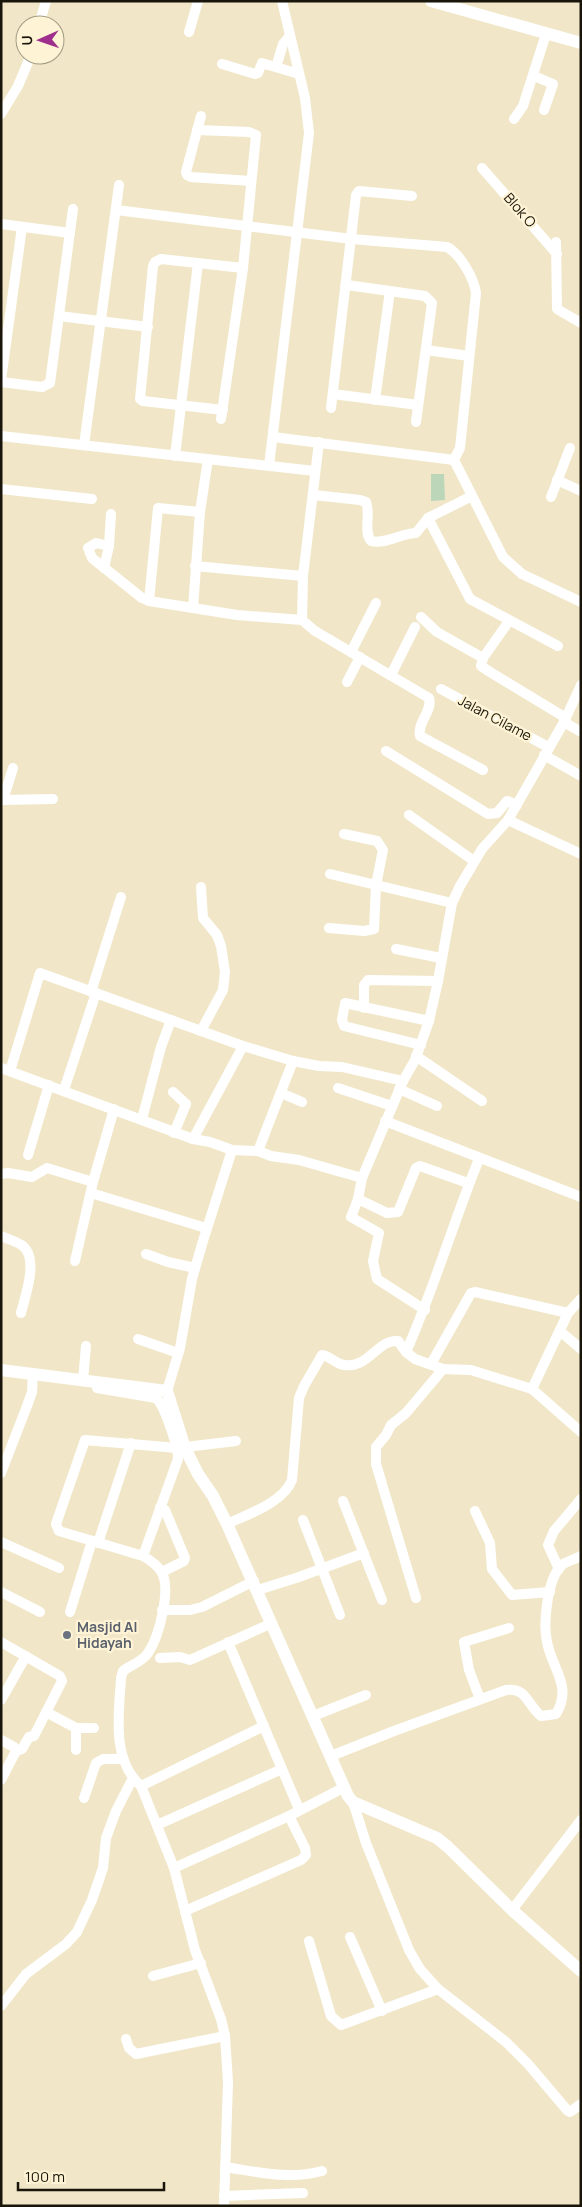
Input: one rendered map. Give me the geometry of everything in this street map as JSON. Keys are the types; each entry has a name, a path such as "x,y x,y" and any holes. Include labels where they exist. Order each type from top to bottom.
{"street":[{"path":"42,15 46,1"},
{"path":"189,32 198,1"},
{"path":"270,466 309,133 309,120 282,1"},
{"path":"437,3 581,44"},
{"path":"514,119 524,106 546,34"},
{"path":"276,67 283,44 289,37"},
{"path":"222,64 258,74 262,63 298,74"},
{"path":"1,114 18,86 27,65"},
{"path":"534,76 552,84 544,110"},
{"path":"201,116 186,172 187,175 251,181"},
{"path":"197,130 253,133 256,135 242,268 222,415 181,405 143,401 140,398 155,262 161,259 242,268"},
{"name":"Blok O","path":"482,168 557,254"},
{"path":"84,445 119,186"},
{"path":"331,408 357,193 412,196"},
{"path":"22,227 1,381 42,387 48,385 59,316 72,208"},
{"path":"116,210 298,233 446,248 453,251 475,287 460,448 454,460"},
{"path":"1,224 70,233"},
{"path":"556,242 557,309 581,323"},
{"path":"176,456 198,263"},
{"path":"347,286 425,296 432,303 416,422"},
{"path":"375,400 390,291"},
{"path":"59,316 148,328"},
{"path":"426,350 469,356"},
{"path":"333,394 418,406"},
{"path":"1,436 315,471"},
{"path":"274,437 454,460"},
{"path":"302,620 303,576 319,442"},
{"path":"551,498 570,448"},
{"path":"193,608 200,512 208,459"},
{"path":"454,460 502,557 522,574 581,602"},
{"path":"557,480 581,491"},
{"path":"1,489 92,500"},
{"path":"314,496 366,502 368,507 368,535 371,541 374,542 416,533 428,518 472,496"},
{"path":"149,601 158,508 200,512"},
{"path":"104,568 109,546 111,514"},
{"path":"428,518 470,599 558,646"},
{"path":"109,546 96,543 88,548 92,558 149,601 282,620 302,620 315,631 430,700 430,706 420,727 420,736 483,770"},
{"path":"196,566 303,576"},
{"path":"347,682 355,655 376,602"},
{"path":"421,617 437,632 483,658"},
{"path":"509,621 483,658 481,666 581,732"},
{"path":"391,675 415,627"},
{"path":"425,1310 377,1279 373,1261 379,1233 351,1218 358,1199 362,1178 385,1121 421,1045 438,982 452,903 474,861 493,835 508,820 565,720 581,685"},
{"name":"Jalan Cilame","path":"441,689 546,751 581,776"},
{"path":"386,751 488,814 497,813 507,801 516,805"},
{"path":"13,768 2,800 53,799"},
{"path":"409,815 474,861"},
{"path":"508,820 581,854"},
{"path":"328,928 364,931 374,929 376,885 383,850 377,840 344,834"},
{"path":"330,874 452,903"},
{"path":"201,887 203,918 217,935 221,946 225,972 224,990 201,1031"},
{"path":"64,1090 121,897"},
{"path":"396,949 441,958"},
{"path":"362,1178 299,1160 271,1156 258,1151 232,1150 210,1142 193,1139 6,1069 40,973 243,1046 293,1061 319,1066 342,1067 401,1085 437,1106"},
{"path":"364,1008 364,985 368,980 438,982"},
{"path":"421,1045 344,1026 342,1024 345,1002 364,1008 428,1021"},
{"path":"142,1119 161,1047 171,1020"},
{"path":"193,1139 243,1046"},
{"path":"416,1056 482,1101"},
{"path":"258,1151 293,1061"},
{"path":"28,1155 49,1085"},
{"path":"338,1088 392,1106"},
{"path":"173,1092 186,1104 174,1133"},
{"path":"280,1092 302,1102"},
{"path":"75,1261 93,1182 114,1109"},
{"path":"385,1121 581,1197"},
{"path":"143,1556 181,1448 167,1391 178,1353 195,1268 232,1150"},
{"path":"406,1352 425,1310 440,1263 479,1159"},
{"path":"358,1199 387,1213 398,1212 412,1176 416,1168 420,1166 465,1182"},
{"path":"1,1174 8,1173 32,1177 47,1168 93,1182"},
{"path":"91,1193 206,1228"},
{"path":"1,1236 23,1246 30,1260 31,1271 22,1313"},
{"path":"146,1254 168,1262 195,1268"},
{"path":"431,1364 471,1293 475,1292 568,1313"},
{"path":"532,1389 561,1332 568,1313 581,1299"},
{"path":"561,1332 581,1349"},
{"path":"138,1339 178,1353"},
{"path":"227,1524 267,1504 289,1487 292,1480 299,1398 322,1355 345,1365 354,1365 362,1363 392,1340 400,1343 406,1352 415,1359 443,1369 471,1370 532,1389 581,1432"},
{"path":"83,1380 86,1346"},
{"path":"416,1598 376,1464 376,1447 391,1425 406,1413 443,1369"},
{"path":"1,1370 32,1379 83,1380 167,1391"},
{"path":"1,1473 22,1416 22,1404 32,1379"},
{"path":"63,1383 156,1398 163,1408 181,1448 213,1496 256,1586 331,1756 343,1788 353,1802 364,1836 409,1950 420,1969 438,1989 506,2042 528,2064 567,2110 570,2112 581,2104"},
{"path":"236,1440 181,1448 87,1439 84,1442 56,1527 59,1531 143,1556 154,1562 162,1572 166,1583 158,1635 144,1659 123,1671 121,1678 120,1742 123,1758 132,1778 141,1786 174,1868 195,1950 225,2036 228,2082 224,2201 303,2193"},
{"path":"70,1612 132,1443"},
{"path":"558,1569 548,1545 554,1531 580,1500"},
{"path":"342,1501 382,1600"},
{"path":"160,1507 165,1510 185,1558 184,1561 162,1572"},
{"path":"475,1511 490,1543 492,1569 512,1595 550,1592"},
{"path":"302,1520 340,1615"},
{"path":"1,1542 59,1568"},
{"path":"162,1610 190,1610 202,1607 256,1586 322,1569 364,1553"},
{"path":"331,1756 506,1690 517,1690 523,1693 535,1711 541,1716 556,1714 564,1698 562,1682 551,1660 546,1641 545,1627 550,1592 558,1569 581,1556"},
{"path":"1,1592 40,1612"},
{"path":"160,1658 190,1660 272,1623"},
{"path":"480,1699 469,1670 464,1642 509,1628"},
{"path":"1,1642 61,1678 34,1736 29,1737 22,1748 16,1751 1,1780"},
{"path":"228,1642 299,1809"},
{"path":"1,1700 26,1656"},
{"path":"313,1716 366,1695"},
{"path":"46,1712 76,1728 94,1728"},
{"path":"141,1786 264,1726"},
{"path":"76,1728 76,1750"},
{"path":"1,1740 14,1747 16,1751"},
{"path":"84,1798 96,1763 103,1759 123,1758"},
{"path":"157,1825 282,1769"},
{"path":"1,2006 26,1974 66,1944 77,1932 92,1900 103,1868 106,1838 116,1811 132,1778"},
{"path":"174,1868 288,1816 343,1788"},
{"path":"353,1802 437,1838 512,1910 581,1971"},
{"path":"185,1911 300,1860 306,1855 306,1848 288,1816"},
{"path":"512,1910 581,1820"},
{"path":"350,1936 382,2011"},
{"path":"309,1941 331,2016 341,2025 438,1989"},
{"path":"153,1976 201,1963"},
{"path":"126,2039 129,2048 136,2054 225,2036"},
{"path":"225,2167 279,2176 307,2175 322,2172"}],"green space":[{"path":"431,474 444,474 445,500 431,501"}],"place":[{"name":"Masjid Al Hidayah","path":"67,1635"}]}
